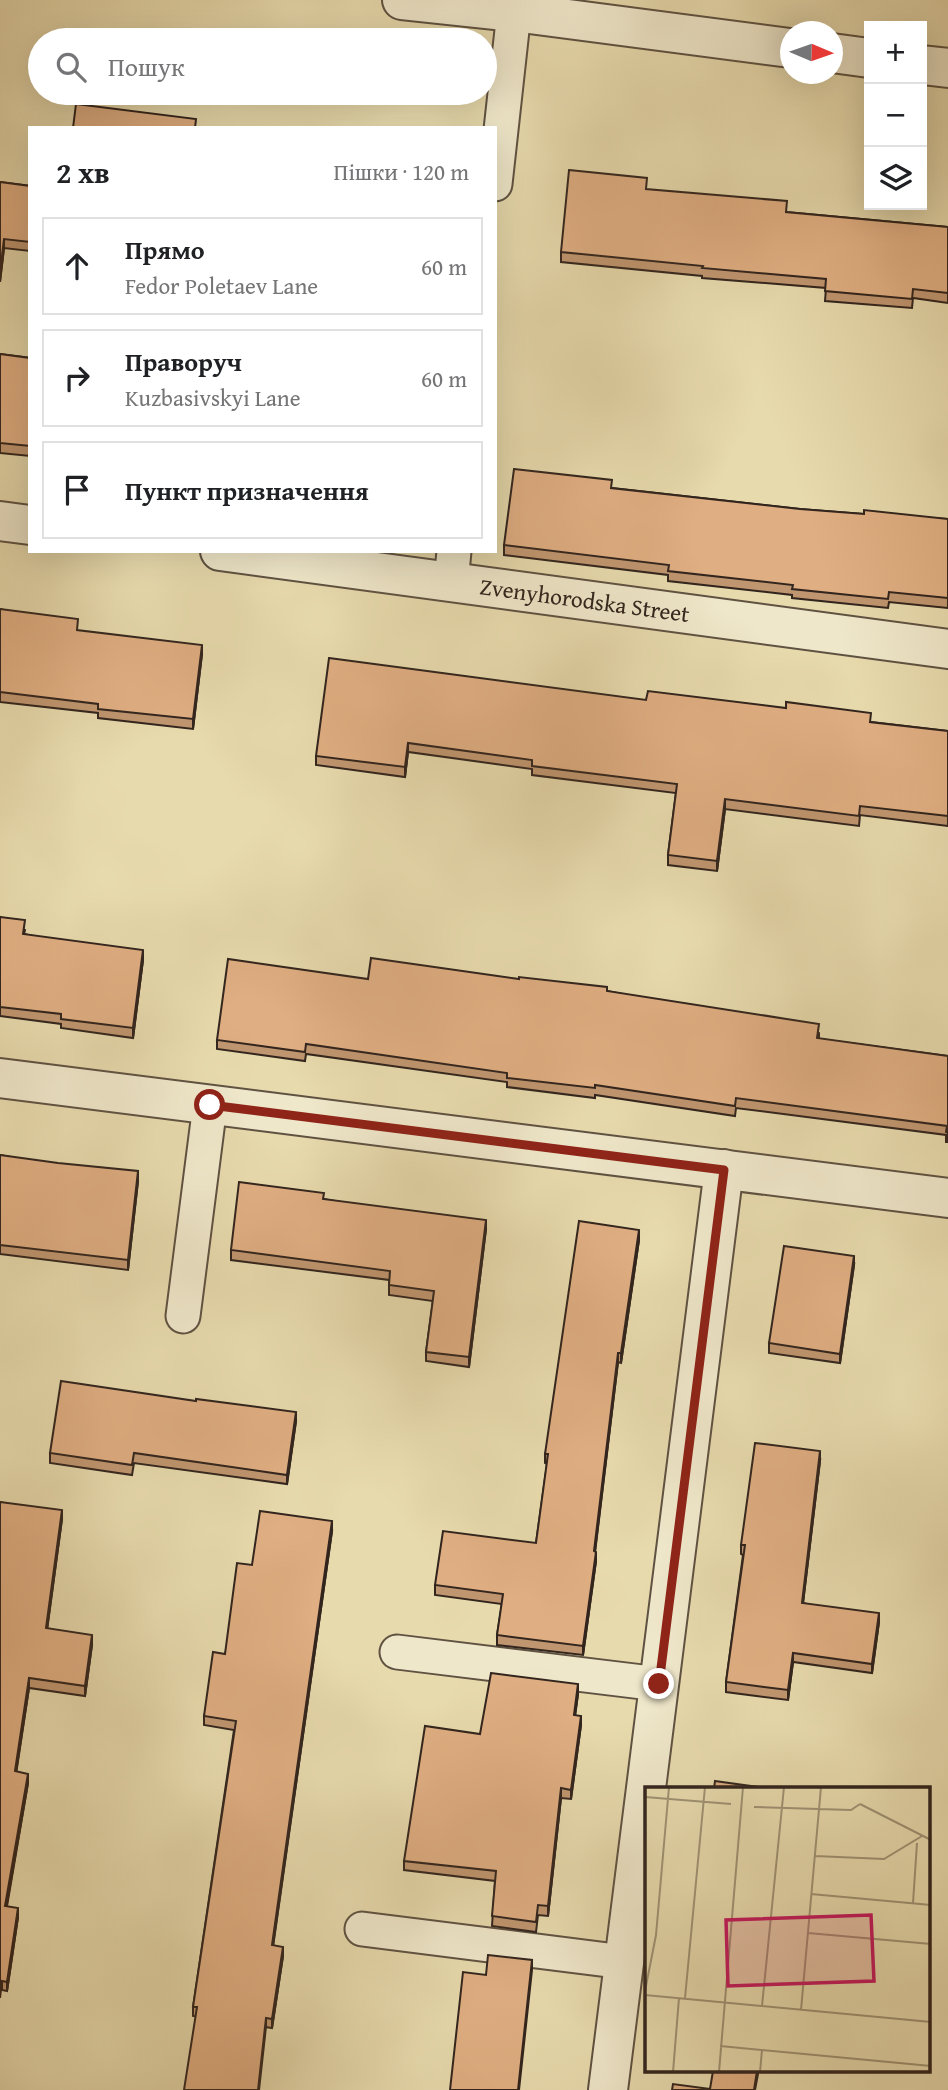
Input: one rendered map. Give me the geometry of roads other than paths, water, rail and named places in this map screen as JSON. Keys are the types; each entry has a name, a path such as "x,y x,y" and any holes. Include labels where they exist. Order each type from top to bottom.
{"street":[{"path":"402,0 780,47"},
{"path":"843,54 864,57"},
{"path":"927,66 948,68"},
{"path":"0,521 28,525"},
{"name":"Zvenyhorodska Street","path":"249,553 453,567 948,649"},
{"path":"0,1078 948,1198"},
{"path":"646,1787 724,1170"},
{"path":"608,2090 645,1795"}],"lane":[{"path":"497,166 514,12"},
{"path":"183,1316 210,1105"},
{"path":"397,1651 659,1684"},
{"path":"362,1929 624,1962"}]}
